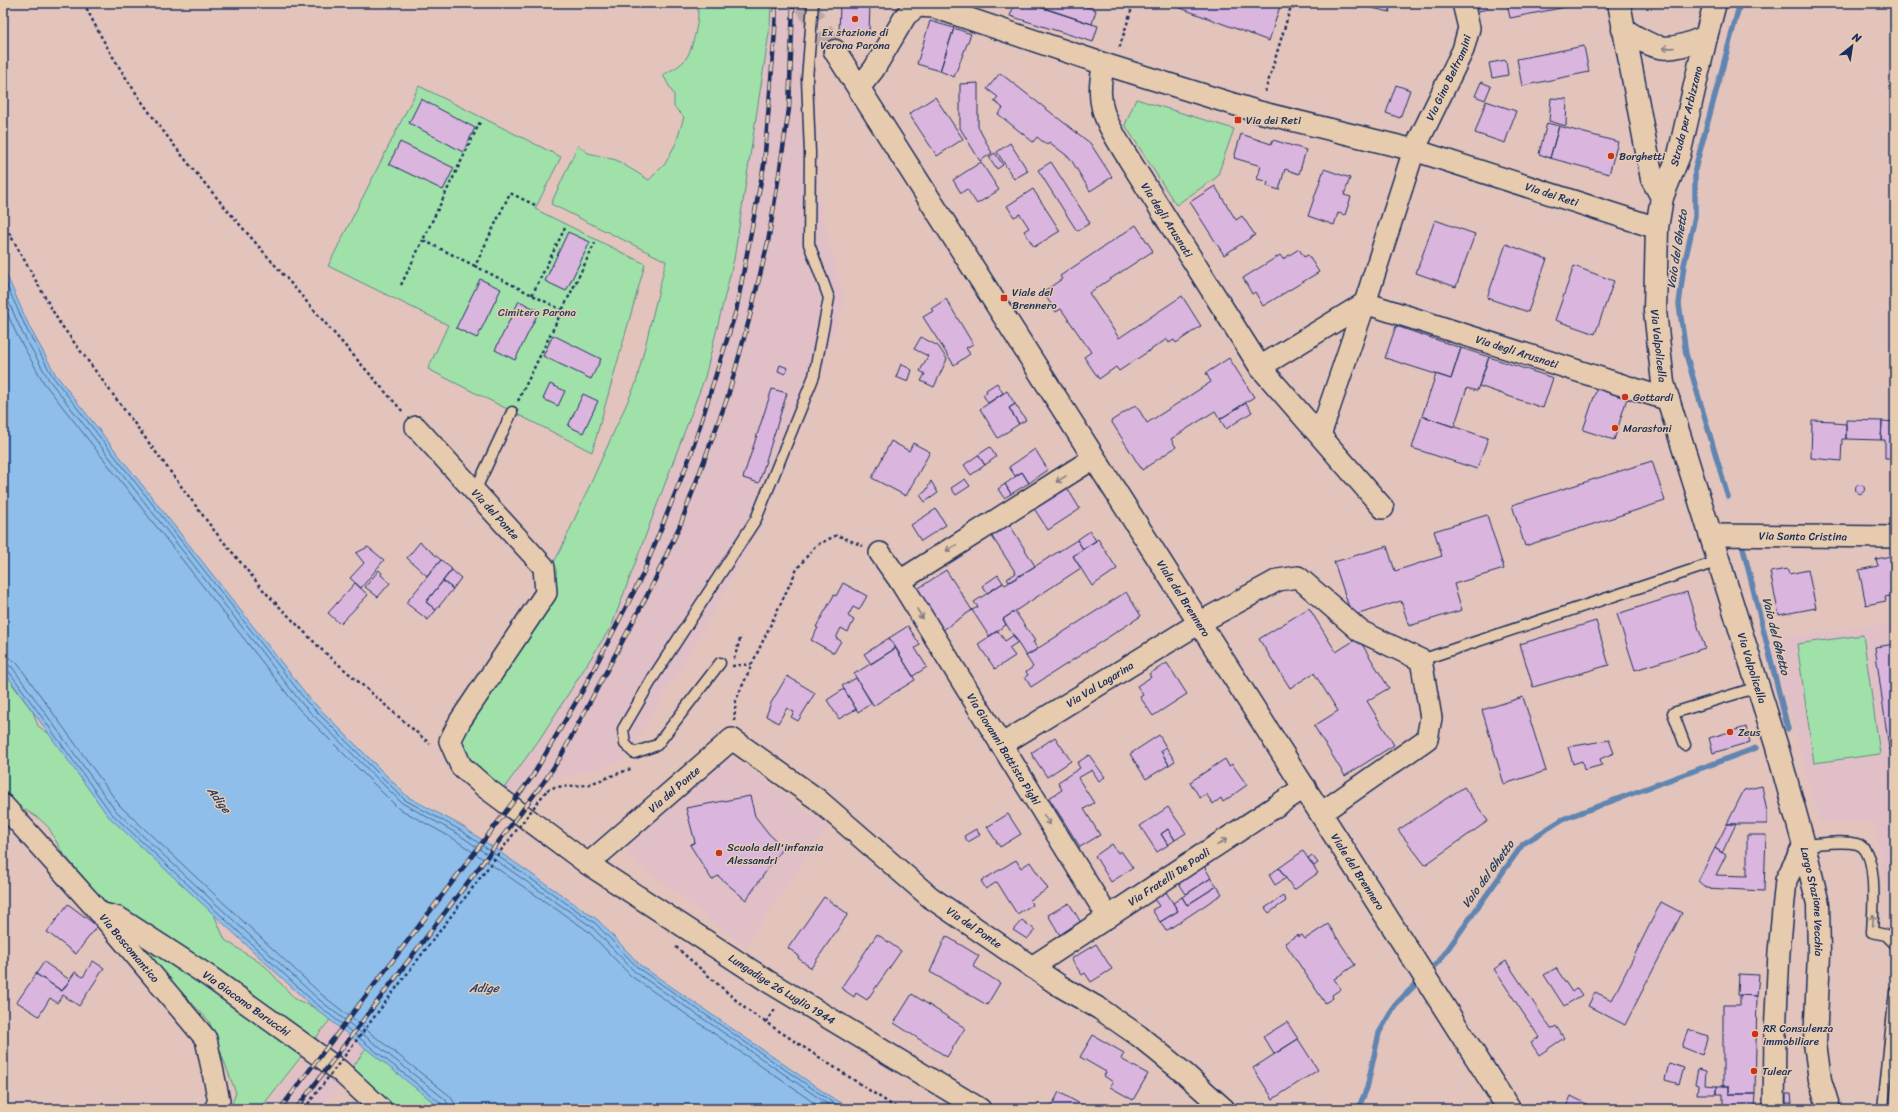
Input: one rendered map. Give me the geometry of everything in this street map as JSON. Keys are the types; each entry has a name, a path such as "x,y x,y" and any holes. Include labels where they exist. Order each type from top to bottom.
{"main road":[{"path":"1619,3 1652,179 1662,197"},
{"name":"Strada per Arbizzano","path":"1657,228 1662,197 1679,155 1715,3"},
{"path":"1624,29 1645,44 1666,49 1687,45 1706,37"},
{"name":"Viale del Brennero","path":"835,51 1509,1109"},
{"name":"Via Valpolicella","path":"1657,228 1655,310 1663,383 1712,535 1804,845"},
{"name":"Largo Stazione Vecchia","path":"1804,845 1818,904 1819,954 1815,1043 1820,1080 1830,1108"}],"street":[{"name":"Via Gino Beltramini","path":"1414,150 1463,50 1469,28 1463,3"},
{"name":"Via dei Reti","path":"859,88 874,68 906,15 918,4 934,7 1111,59 1259,112 1414,150 1657,228"},
{"name":"Via degli Arusnati","path":"1111,59 1100,81 1100,104 1108,125 1260,367 1383,508"},
{"path":"1320,435 1365,303 1414,150"},
{"name":"Via degli Arusnati","path":"1365,303 1669,400"},
{"path":"1260,367 1365,303"},
{"name":"Via del Ponte","path":"416,427 544,567 546,593 460,721 450,742 461,766 486,788 588,864 732,739 817,799 930,897 1060,986 1100,1009 1139,1036 1184,1073 1224,1109"},
{"path":"900,581 1094,458"},
{"name":"Via Santa Cristina","path":"1712,535 1895,537"},
{"name":"Via Giovanni Battista Pighi","path":"880,553 900,581 1108,917"},
{"name":"Via Val Lagarina","path":"1001,745 1199,623 1278,580 1298,577 1360,631 1421,660"},
{"path":"1321,813 1427,739 1431,718 1421,660"},
{"name":"Via Fratelli De Paoli","path":"1032,967 1305,787"},
{"name":"Via Boscomantico","path":"3,805 101,914 206,1039 219,1101 215,1109"},
{"path":"1774,1109 1775,1035 1779,952 1786,880 1804,845"},
{"name":"Lungadige 26 Luglio 1944","path":"588,864 769,982 980,1109"},
{"name":"Via Giacomo Barucchi","path":"101,914 119,918 210,977 340,1071 381,1109"}],"lane":[{"path":"720,663 657,745 634,754 624,744 623,729 654,676 756,519 814,376 829,298 809,244 810,153 807,79 813,3"},
{"path":"475,491 512,412"},
{"path":"1421,660 1719,562"},
{"path":"1685,746 1673,713 1758,687"},
{"name":"Largo Stazione Vecchia","path":"1804,845 1845,843 1858,844 1867,851 1872,868 1874,896 1872,932 1886,935 1895,944"},
{"path":"1882,1109 1895,991"}],"path":[{"path":"84,3 99,35 142,104 209,190 416,427"},
{"path":"1111,59 1132,8 1117,3"},
{"path":"1259,112 1292,3"},
{"path":"401,285 481,120"},
{"path":"475,266 510,193 535,205"},
{"path":"3,222 59,322 213,529 265,592 322,650 421,738 433,746"},
{"path":"532,295 565,228"},
{"path":"423,240 562,310"},
{"path":"512,412 594,243"},
{"path":"732,739 736,700 797,569 815,546 837,535 880,553"},
{"path":"741,636 732,666 752,664"},
{"path":"306,1109 308,1104 547,790"},
{"path":"672,944 748,1010 898,1109"}],"shaded area":[{"path":"771,3 816,3 806,99 823,214 845,301 797,439 761,526 702,633 624,761 500,795 539,740 663,492 705,377 734,259 770,27"},
{"path":"1895,622 1895,905 1890,905 1874,823 1819,822 1792,720 1766,640"},
{"name":"Scuola dell'infanzia Alessandri","path":"733,757 829,827 745,947 628,857 627,848 632,839 724,759"},
{"path":"333,1016 370,1042 342,1084 322,1109 264,1109 305,1058"}],"green space":[{"path":"697,3 771,3 770,27 734,259 705,377 612,625 539,740 499,795 454,758 463,732 561,549 636,383 666,261 551,204 578,145 588,153 616,160 649,180 665,164 676,143 684,117 674,107 674,95 663,75 684,61 690,50 697,24"},
{"name":"Cimitero Parona","path":"419,86 561,157 535,209 645,264 592,452 428,369 448,325 328,266"},
{"path":"1136,99 1234,129 1217,177 1176,205 1125,125"},
{"path":"1863,635 1880,754 1814,763 1797,644"},
{"path":"3,644 21,667 12,684 33,712 38,726 90,762 191,877 215,917 225,940 265,966 295,999 333,1016 260,1109 230,1109 236,1093 209,1021 132,940 108,906 62,852 49,828 41,820 10,800 3,792"},
{"path":"370,1042 445,1109 396,1109 349,1073"}],"water":[{"name":"Adige","path":"3,267 30,328 56,375 310,699 408,797 462,826 598,920 640,965 831,1097 853,1109 442,1109 311,1005 108,816 3,670"}],"building":[{"name":"Ex stazione di Verona Parona","path":"840,3 870,3 869,35 839,34"},
{"path":"1004,3 1015,3 1014,6"},
{"path":"1015,3 1027,3 1098,26 1093,42 1010,16"},
{"path":"1030,3 1074,3 1096,10 1092,24"},
{"path":"1167,3 1281,3 1269,41"},
{"path":"1349,3 1388,3 1390,12"},
{"path":"1477,3 1486,3 1488,9 1479,11"},
{"path":"1507,3 1575,3 1576,5 1510,18"},
{"path":"1655,3 1668,3 1654,6"},
{"path":"930,21 954,28 940,71 917,64"},
{"path":"954,28 971,34 954,77 940,71"},
{"path":"1584,46 1589,72 1522,86 1517,59"},
{"path":"1506,60 1508,75 1492,78 1489,63"},
{"path":"1000,73 1090,143 1112,177 1090,191 1070,158 1049,142 1047,145 1037,137 1033,142 998,114 1003,108 994,101 998,97 987,89"},
{"path":"1481,82 1491,86 1485,100 1475,96"},
{"path":"978,83 978,127 992,153 980,161 960,128 960,84"},
{"path":"1396,85 1410,90 1400,118 1386,113"},
{"path":"935,97 963,139 937,156 909,114"},
{"path":"1551,98 1567,99 1566,126 1549,121"},
{"path":"421,99 475,128 463,152 409,123"},
{"path":"1486,101 1516,111 1505,143 1475,133"},
{"path":"1547,123 1559,126 1550,158 1539,154"},
{"path":"1559,126 1618,142 1609,174 1550,158"},
{"path":"1241,134 1271,144 1273,140 1306,150 1299,174 1285,169 1279,190 1267,186 1268,182 1257,179 1261,166 1234,158"},
{"path":"400,142 454,168 443,190 389,164"},
{"path":"1010,143 1028,171 1014,179 997,152"},
{"path":"995,153 1003,165 997,169 989,157"},
{"path":"981,162 999,190 977,204 967,189 961,193 953,180"},
{"path":"1051,162 1090,223 1077,231 1038,170"},
{"path":"1324,169 1350,178 1344,195 1351,197 1345,215 1338,213 1334,225 1308,216"},
{"path":"1215,186 1236,220 1242,216 1255,235 1224,255 1190,202"},
{"path":"1033,189 1060,231 1034,247 1024,231 1029,228 1020,214 1014,217 1007,206"},
{"path":"1435,220 1475,234 1456,287 1416,273"},
{"path":"1136,225 1153,251 1089,293 1119,338 1182,296 1201,326 1176,343 1174,340 1169,343 1167,339 1119,371 1116,367 1099,379 1084,357 1091,352 1061,309 1056,312 1043,292 1062,279 1060,276"},
{"path":"568,232 590,242 566,291 545,281"},
{"path":"1506,244 1547,259 1528,312 1487,298"},
{"path":"1299,249 1304,257 1308,255 1319,272 1263,306 1255,292 1252,294 1243,278 1280,255 1283,259"},
{"path":"1574,266 1614,281 1595,334 1555,320"},
{"path":"480,279 501,289 477,338 456,328"},
{"path":"946,299 973,344 966,348 970,354 954,365 923,317 933,311 931,309"},
{"path":"519,301 539,311 515,360 495,350"},
{"path":"1396,326 1461,348 1451,379 1385,358"},
{"path":"553,335 601,359 591,379 543,356"},
{"path":"921,337 938,346 947,359 934,387 921,381 925,374 920,371 928,356 914,349"},
{"path":"1461,348 1489,357 1477,391 1467,388 1454,427 1422,416 1436,374 1451,379"},
{"path":"1489,357 1553,378 1543,408 1479,386"},
{"path":"1229,358 1254,397 1220,419 1215,411 1171,439 1176,447 1142,470 1111,421 1136,405 1147,423 1211,382 1206,373"},
{"path":"901,364 912,370 908,382 896,377"},
{"path":"780,365 788,368 785,374 778,371"},
{"path":"997,383 1003,393 988,403 983,395 987,392 986,390"},
{"path":"550,384 565,391 558,406 543,399"},
{"path":"1598,385 1628,395 1614,440 1583,430"},
{"path":"772,389 787,393 759,483 743,478"},
{"path":"1007,391 1015,404 1009,408 1019,424 998,438 980,409"},
{"path":"583,394 598,401 583,433 568,426"},
{"path":"1246,403 1252,412 1226,429 1220,419"},
{"path":"1015,404 1026,420 1019,424 1009,408"},
{"path":"1422,416 1488,438 1477,469 1412,448"},
{"path":"1812,420 1835,421 1834,423 1846,424 1846,439 1842,439 1841,461 1811,458"},
{"path":"1846,420 1882,421 1881,440 1846,439"},
{"path":"1882,421 1895,422 1895,458 1885,458 1885,440 1881,440"},
{"path":"891,441 909,451 913,443 930,452 906,496 872,478"},
{"path":"990,447 996,457 985,465 978,455"},
{"path":"1035,449 1048,470 1029,483 1022,472 1015,476 1009,467"},
{"path":"978,455 985,465 971,475 964,465"},
{"path":"1652,461 1665,501 1525,546 1512,505"},
{"path":"1022,472 1029,483 1011,494 1005,484"},
{"path":"965,479 970,486 956,495 951,488"},
{"path":"931,481 938,493 925,502 920,495 926,491"},
{"path":"1005,484 1011,494 1004,498 998,489"},
{"path":"1860,484 1865,489 1860,494 1855,489"},
{"path":"1066,486 1080,509 1048,530 1033,507"},
{"path":"936,509 946,525 921,541 911,525"},
{"path":"1487,515 1504,569 1454,584 1462,610 1409,626 1401,601 1352,616 1334,562 1387,546 1395,571 1442,556 1434,531"},
{"path":"1005,517 1035,566 1009,582 1007,579 1016,573 987,529"},
{"path":"1090,531 1096,541 1083,549 1077,540"},
{"path":"1098,539 1117,569 1092,586 1073,556"},
{"path":"1077,540 1083,549 1073,556 1081,568 1003,619 1006,625 989,636 972,610 978,607 974,602 1003,583 1005,585"},
{"path":"420,542 441,560 427,576 407,558"},
{"path":"368,547 384,560 361,588 350,578 364,563 356,553"},
{"path":"1891,556 1895,573 1895,595 1885,597 1886,601 1866,605 1859,570 1878,566 1876,559"},
{"path":"441,560 452,569 426,602 436,610 428,620 406,603"},
{"path":"1787,569 1789,574 1808,570 1816,608 1779,615 1770,572"},
{"path":"379,570 382,573 381,575 390,583 378,597 365,587"},
{"path":"452,570 461,578 453,589 443,581"},
{"path":"946,570 972,610 943,630 916,590"},
{"path":"998,575 1003,583 987,593 982,586"},
{"path":"443,581 453,589 436,610 426,602"},
{"path":"355,583 368,595 340,624 328,613"},
{"path":"843,583 867,596 859,610 853,607 848,616 854,620 848,632 841,628 836,638 841,641 834,653 811,640 818,628 816,627 834,595 836,596"},
{"path":"1126,592 1141,616 1031,687 1025,677 1028,675 1026,672 1033,667 1026,656"},
{"path":"1687,592 1705,648 1635,670 1617,614"},
{"path":"1309,608 1336,652 1358,638 1389,688 1367,701 1394,745 1345,776 1314,726 1338,711 1314,673 1290,688 1259,639"},
{"path":"1015,611 1035,641 1033,642 1038,649 1026,656 1003,619"},
{"path":"1596,621 1609,665 1533,687 1520,644"},
{"path":"908,626 920,645 915,648 927,667 913,676 889,638"},
{"path":"998,631 1005,641 1014,635 1018,642 1009,648 1015,656 995,669 978,644"},
{"path":"889,638 896,648 871,664 864,654"},
{"path":"1895,644 1895,749 1889,749 1875,647"},
{"path":"896,648 915,680 873,706 854,674"},
{"path":"1167,663 1187,694 1153,716 1140,697 1143,695 1137,686 1151,677 1149,674"},
{"path":"787,676 815,693 798,721 791,717 794,712 787,708 778,723 766,716 771,703"},
{"path":"856,678 872,703 858,712 842,686"},
{"path":"844,689 856,709 839,719 827,700"},
{"path":"1523,697 1546,771 1504,784 1482,710"},
{"path":"1746,727 1750,742 1713,753 1709,738"},
{"path":"1159,735 1166,747 1161,751 1169,765 1146,779 1130,754"},
{"path":"1055,737 1071,761 1047,777 1031,753"},
{"path":"1609,740 1614,753 1600,759 1602,765 1584,770 1582,761 1573,764 1568,747"},
{"path":"1166,747 1175,761 1169,765 1161,751"},
{"path":"1089,755 1105,777 1099,781 1092,770 1078,778 1094,803 1084,809 1100,835 1080,847 1049,798 1062,790 1058,782 1080,768 1077,763"},
{"path":"1225,759 1229,766 1232,764 1247,785 1223,802 1221,798 1213,804 1206,794 1200,798 1190,782"},
{"path":"1762,786 1767,812 1767,824 1727,824 1744,790"},
{"path":"1464,787 1488,821 1425,865 1398,830"},
{"path":"750,796 755,816 769,834 783,847 746,900 718,876 712,880 690,845 695,842 686,808"},
{"path":"1168,807 1186,833 1175,840 1168,829 1161,834 1168,845 1157,852 1140,826"},
{"path":"1008,814 1021,834 1000,847 987,827"},
{"path":"1727,824 1736,824 1722,853 1715,848"},
{"path":"976,829 980,835 968,842 964,836"},
{"path":"1168,829 1175,840 1168,845 1161,834"},
{"path":"1747,835 1766,835 1764,891 1706,888 1698,881 1715,848 1726,855 1716,875 1747,876"},
{"path":"1112,844 1118,853 1121,851 1133,868 1111,882 1095,856"},
{"path":"1303,851 1318,873 1294,890 1279,868"},
{"path":"1312,855 1318,863 1314,866 1308,858"},
{"path":"1200,859 1211,878 1186,894 1174,876"},
{"path":"1016,860 1021,868 1030,862 1048,889 1030,900 1032,905 1017,914 997,882 986,889 981,881"},
{"path":"1279,868 1286,878 1275,885 1269,875"},
{"path":"1211,878 1217,886 1187,905 1182,897"},
{"path":"1161,884 1178,911 1160,922 1152,910 1159,906 1149,892"},
{"path":"1217,886 1222,894 1166,931 1160,922 1178,911 1173,903 1182,897 1187,905"},
{"path":"1283,896 1286,901 1269,913 1265,908"},
{"path":"824,897 848,914 811,968 788,948"},
{"path":"1661,902 1682,913 1625,1025 1588,1006 1595,992 1612,1000"},
{"path":"1069,903 1082,924 1061,937 1048,915"},
{"path":"68,904 97,926 76,954 47,932"},
{"path":"1022,920 1035,930 1027,939 1013,930"},
{"path":"1328,924 1355,965 1334,979 1341,989 1332,995 1333,998 1325,1003 1285,943 1297,935 1298,937 1302,935 1305,939"},
{"path":"877,934 901,951 867,1000 856,993 854,997 841,988"},
{"path":"946,936 979,956 973,966 1000,983 987,1005 930,972"},
{"path":"1096,944 1112,969 1091,982 1085,973 1082,975 1071,959"},
{"path":"93,961 104,968 79,1006 63,995 57,1003 50,998 39,1016 17,1002 36,974 62,991 75,972 83,977"},
{"path":"1506,961 1551,1029 1556,1026 1564,1038 1539,1055 1531,1043 1539,1037 1494,969"},
{"path":"44,962 70,980 62,991 36,974"},
{"path":"1556,968 1572,992 1577,988 1582,995 1564,1006 1544,975"},
{"path":"1739,974 1759,975 1757,996 1738,995"},
{"path":"912,994 965,1028 947,1057 894,1023"},
{"path":"1740,995 1757,996 1755,1094 1729,1094 1729,1086 1723,1086 1723,1005 1740,1005"},
{"path":"1287,1022 1298,1039 1274,1054 1263,1037"},
{"path":"1688,1029 1708,1036 1702,1055 1682,1047"},
{"path":"1093,1035 1124,1053 1121,1059 1148,1074 1133,1100 1110,1087 1113,1082 1104,1076 1106,1072 1080,1057"},
{"path":"1298,1039 1318,1070 1273,1099 1253,1068"},
{"path":"1669,1063 1684,1068 1679,1084 1665,1080"},
{"path":"1698,1069 1706,1071 1705,1085 1717,1086 1717,1094 1697,1094 1698,1085 1695,1084"},
{"path":"1717,1086 1729,1086 1729,1094 1755,1094 1754,1109 1723,1109 1723,1094 1717,1094"},
{"path":"1059,1092 1089,1109 1050,1109"},
{"path":"1786,1094 1791,1094 1792,1103 1786,1103"},
{"path":"1571,1096 1587,1104 1585,1109 1565,1109"}],"waterway":[{"name":"Vaio del Ghetto","path":"1728,497 1686,354 1679,304 1684,265 1695,217 1695,169 1740,3"},
{"name":"Vaio del Ghetto","path":"1743,548 1788,729"},
{"name":"Vaio del Ghetto","path":"1427,973 1440,960 1523,844 1563,819 1756,748"},
{"name":"Vaio del Ghetto","path":"1358,1109 1367,1088 1379,1033 1395,1005 1421,979"}],"tunnel":[{"path":"804,3 835,51"}],"railway":[{"path":"280,1109 532,777 583,690 642,576 691,454 736,311 764,165 776,3"},
{"path":"296,1109 543,783 560,758 653,584 681,523 728,396 749,320 768,242 789,109 793,3"}],"place":[{"name":"Ex stazione di Verona Parona","path":"855,19"},
{"name":"Via dei Reti","path":"1238,120"},
{"name":"Borghetti","path":"1611,156"},
{"name":"Viale del Brennero","path":"1004,298"},
{"name":"Gottardi","path":"1625,397"},
{"name":"Marastoni","path":"1615,428"},
{"name":"Zeus","path":"1730,732"},
{"name":"Scuola dell'infanzia Alessandri","path":"719,853"},
{"name":"RR Consulenza immobiliare","path":"1755,1034"},
{"name":"Tulear","path":"1754,1071"}]}
